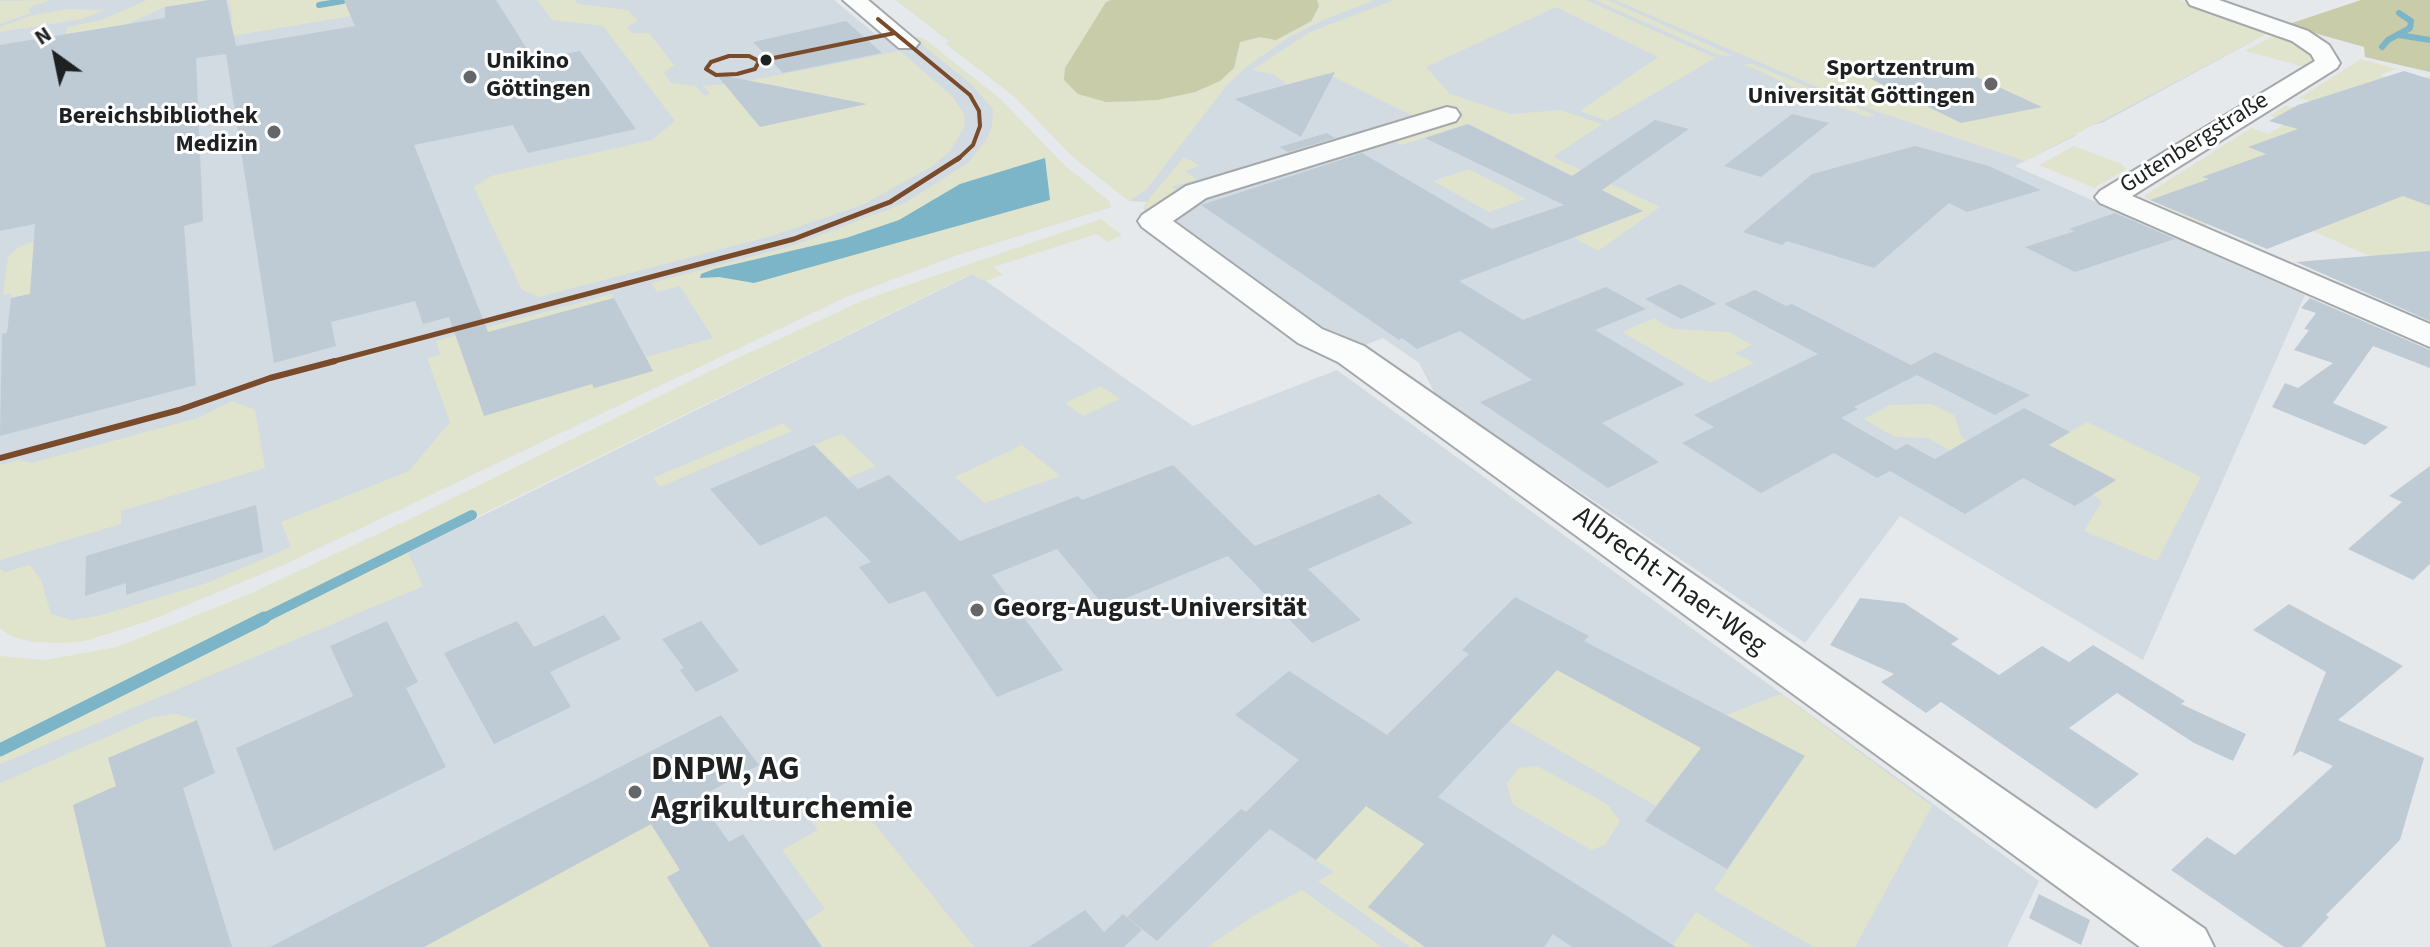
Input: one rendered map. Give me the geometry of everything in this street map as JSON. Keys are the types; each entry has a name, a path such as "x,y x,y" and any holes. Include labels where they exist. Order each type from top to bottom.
{"street":[{"path":"854,0 907,43"},
{"name":"Gutenbergstraße","path":"2198,0 2300,36 2321,50 2328,63 2110,197 2430,337"},
{"name":"Albrecht-Thaer-Weg","path":"1447,115 1196,192 1153,221 1310,336 1351,354 2185,947"}],"shaded area":[{"path":"0,0 834,0 874,33 923,38 1000,99 1065,166 1109,201 1111,207 957,255 848,296 285,564 148,621 84,641 33,642 11,636 0,628"},
{"path":"896,0 2179,0 2270,32 2102,123 2088,126 2074,134 2077,135 2015,166 2305,295 2143,660 1900,516 1805,643 1549,471 1527,462 1436,396 1419,363 1383,338 1360,347 1324,331 1144,209 1147,202 1129,201 1073,157 1015,97"},
{"name":"Georg-August-Universität","path":"972,274 1193,426 1337,370 2039,881 2007,947 0,947 0,754"}],"green space":[{"path":"52,0 34,5 29,9 31,13 0,24 0,1"},
{"path":"147,0 209,0 165,7 125,25 66,34 67,27 102,20"},
{"path":"228,0 344,0 351,16 231,36 214,24 233,20"},
{"path":"537,0 575,0 578,4 628,10 638,21 627,27 632,33 649,33 674,65 664,73 671,83 696,86 704,95 710,94 703,86 738,83 900,51 952,96 964,114 965,126 950,151 931,167 862,205 775,235 539,297 522,290 474,187 491,176 652,140 675,121 603,26 552,20"},
{"path":"896,0 1237,0 1106,102 1134,102 1195,92 1234,68 1240,42 1260,37 1276,40 1311,22 1319,6 1317,0 1375,0 1323,20 1288,38 1250,64 1227,85 1146,190 1129,201 1073,157 1015,97"},
{"path":"1317,0 1319,6 1311,21 1276,40 1260,37 1240,42 1234,68 1220,81 1195,92 1158,100 1106,102 1078,94 1064,80 1065,68 1106,2"},
{"path":"1394,0 1586,0 1715,58 1607,121 1580,111 1658,57 1556,7 1426,67 1450,94 1511,114 1560,110 1602,124 1553,157 1660,207 1598,251 1574,238 1642,211 1468,124 1401,145 1387,137 1463,113 1450,107 1415,117 1328,74 1288,85 1273,74 1252,70 1310,32"},
{"path":"1595,0 1608,0 1733,56 1719,55"},
{"name":"Sportzentrum Universität Göttingen","path":"1615,0 2179,0 2270,32 2025,161 1864,107"},
{"path":"2361,0 2430,0 2430,72 2365,57 2364,47 2286,25"},
{"path":"67,9 104,10 82,19 0,32 0,27 30,16"},
{"path":"2280,32 2302,44 2315,58 2313,63 2301,66 2245,51"},
{"path":"914,38 923,38 1000,99 1065,166 1109,201 1111,207 957,255 848,296 285,564 148,621 84,641 63,643 33,642 11,636 0,628 0,569 5,572 30,565 41,580 51,614 72,620 98,616 207,583 291,547 281,522 409,471 450,422 427,358 440,355 436,341 612,294 614,298 558,313 594,388 653,371 646,357 713,338 680,286 657,292 651,283 792,246 905,203 969,162 986,140 992,127 993,109 971,84"},
{"path":"2361,59 2397,69 2380,75 2404,83 2430,76 2430,136 2299,98"},
{"path":"1744,64 1752,64 1875,115 1868,117 1823,101"},
{"path":"2285,106 2306,108 2430,143 2430,283 2313,231 2305,234 2269,220 2204,225 2145,198 2145,195 2251,128 2268,134 2289,122 2270,116"},
{"path":"2074,146 2120,163 2127,169 2094,188 2039,165"},
{"path":"1184,157 1200,166 1185,171 1197,179 1172,187 1182,194 1151,215 1143,206"},
{"path":"1469,169 1526,199 1489,212 1433,181"},
{"path":"1101,219 1122,235 1108,242 1096,234 994,267 1003,275 986,281 971,274 407,551 423,586 0,764 0,656 45,660 117,647 247,595 864,300"},
{"path":"42,238 54,289 11,298 11,293 3,295 8,257 19,247"},
{"path":"1654,318 1672,329 1729,332 1752,345 1735,353 1754,363 1710,383 1622,332"},
{"path":"1101,386 1120,399 1083,416 1065,403"},
{"path":"232,401 255,410 265,468 121,511 121,524 0,560 0,465 18,460 31,463 198,418"},
{"path":"1931,404 1954,415 1962,438 2001,458 1983,469 1928,438 1895,437 1864,419 1890,405"},
{"path":"2087,422 2201,477 2157,561 2084,531 2102,501 2093,495 2116,480 2048,445"},
{"path":"783,423 792,431 660,487 653,478"},
{"path":"842,434 876,466 848,478 814,445"},
{"path":"1022,445 1060,476 985,503 955,477"},
{"path":"1557,670 1701,748 1656,806 1509,721"},
{"path":"1781,694 1932,806 1855,947 1814,947 1714,890 1804,757 1726,715"},
{"path":"176,714 197,720 108,758 116,786 73,805 106,947 0,947 0,783 153,717"},
{"path":"1537,766 1607,804 1620,821 1605,845 1591,850 1512,804 1507,783 1519,768"},
{"path":"1366,806 1409,834 1484,869 1368,907 1425,947 1410,947 1318,881 1334,872 1316,860"},
{"path":"861,807 974,947 822,947 805,922 825,909 782,850 818,830 804,810"},
{"path":"651,824 680,870 667,878 710,947 424,947"},
{"path":"1302,890 1382,947 1207,947 1253,916"},
{"path":"1696,912 1754,947 1671,947"}],"water":[{"path":"1045,158 1050,200 754,283 719,277 700,278 701,274 714,269 846,238 899,220 960,184"}],"building":[{"path":"226,0 236,46 355,26 344,0 496,0 534,60 580,51 636,129 528,153 513,125 414,145 488,332 614,298 653,371 594,388 592,384 484,416 449,317 423,324 415,301 331,322 336,346 274,363 226,54 196,58 203,221 184,226 196,385 0,436 2,334 7,333 11,298 30,294 35,224 0,231 0,45 165,18 165,7"},
{"path":"846,21 882,53 783,73 753,42"},
{"path":"1940,60 2042,107 1961,123 1863,75"},
{"path":"2404,71 2430,79 2430,206 2403,196 2267,249 2150,200 2266,154 2248,147 2298,129 2269,121 2298,105"},
{"path":"1335,72 1301,137 1235,99 1304,80"},
{"path":"716,74 867,104 760,127"},
{"path":"1792,114 1829,123 1761,177 1724,166"},
{"path":"1655,120 1689,129 1602,190 1643,211 1459,281 1523,320 1606,287 1646,309 1595,330 1685,384 1602,423 1659,462 1608,488 1480,402 1532,380 1460,331 1417,349 1402,338 1399,340 1201,205 1362,153 1492,229 1564,205 1425,138 1468,124 1572,176"},
{"path":"1327,133 1335,138 1288,152 1279,147"},
{"path":"1915,146 1989,166 2041,190 1967,212 1949,203 1874,268 1787,241 1782,245 1743,232 1812,174"},
{"path":"2115,213 2175,239 2075,272 2025,247 2075,231 2069,229"},
{"path":"2430,251 2430,321 2296,262"},
{"path":"1680,284 1717,304 1681,319 1645,299"},
{"path":"1755,290 1786,306 1792,304 1911,365 1935,352 2030,395 1995,415 1917,375 1854,407 1858,409 1841,418 1896,450 1907,444 1935,459 2024,408 2070,432 2049,445 2116,480 2075,506 2023,478 1965,514 1890,471 1877,478 1834,453 1761,493 1682,443 1714,427 1694,415 1818,354 1724,304"},
{"path":"2310,298 2430,350 2430,368 2373,346 2333,403 2388,427 2365,445 2272,407 2285,383 2298,388 2333,363 2294,350 2309,330 2304,329 2316,313 2301,308"},
{"path":"814,445 858,489 889,475 960,541 1078,496 1082,500 1173,465 1255,546 1379,494 1413,523 1308,569 1361,620 1312,643 1228,556 1105,607 1057,549 992,575 1063,670 997,697 925,591 889,604 859,567 871,562 826,516 760,546 710,489"},
{"path":"2430,466 2430,564 2413,580 2348,549 2402,502 2389,496"},
{"path":"256,505 263,552 126,595 126,583 85,596 86,556"},
{"path":"1515,597 1589,636 1584,641 1805,756 1727,869 1645,821 1701,748 1557,670 1438,797 1676,947 1572,947 1553,934 1544,947 1425,947 1368,907 1424,844 1366,806 1316,860 1270,829 1157,941 1127,917 1241,809 1246,812 1299,760 1235,715 1289,671 1387,735 1469,654 1462,650"},
{"path":"1860,598 1904,603 1959,639 1951,644 1999,675 2042,646 2069,662 2093,645 2185,701 2181,704 2246,734 2233,761 2194,743 2117,693 2069,728 2139,774 2096,809 1941,702 1926,713 1881,682 1894,674 1830,645"},
{"path":"2289,604 2403,666 2338,720 2424,758 2400,840 2326,915 2329,917 2301,947 2284,947 2171,870 2207,837 2235,855 2333,766 2300,751 2292,757 2326,672 2253,630"},
{"path":"604,615 621,639 550,672 571,707 494,744 444,653 517,621 534,647"},
{"path":"387,621 418,682 406,688 446,767 274,851 236,748 353,696 330,646"},
{"path":"701,621 739,671 696,692 680,670 684,668 662,639"},
{"path":"721,715 759,765 698,798 729,842 743,834 822,947 710,947 667,877 680,870 651,824 424,947 270,947"},
{"path":"197,720 215,773 183,788 232,947 106,947 73,805 116,786 108,758"},
{"path":"2039,894 2090,920 2081,945 2029,918"},
{"path":"1085,910 1104,932 1123,914 1142,930 1124,947 1029,947"}],"waterway":[{"path":"319,5 343,1"},
{"path":"2382,47 2388,40 2410,28 2411,21 2399,13"},
{"path":"2399,35 2430,40"},
{"path":"260,620 472,515"},
{"path":"260,620 264,618"},
{"path":"0,750 260,620"}],"transit line":[{"path":"0,458 179,410 270,378 794,239 890,202 952,165 973,145 980,126 979,111 970,95 878,19"},
{"path":"759,61 895,33"},
{"path":"729,56 749,56 759,61 755,69 737,74 716,75 706,69 711,62 729,56"}],"place":[{"name":"Unikino Göttingen","path":"470,77"},
{"name":"Sportzentrum Universität Göttingen","path":"1991,84"},
{"name":"Bereichsbibliothek Medizin","path":"274,132"},
{"name":"Georg-August-Universität","path":"977,610"},
{"name":"DNPW, AG Agrikulturchemie","path":"635,792"}]}
